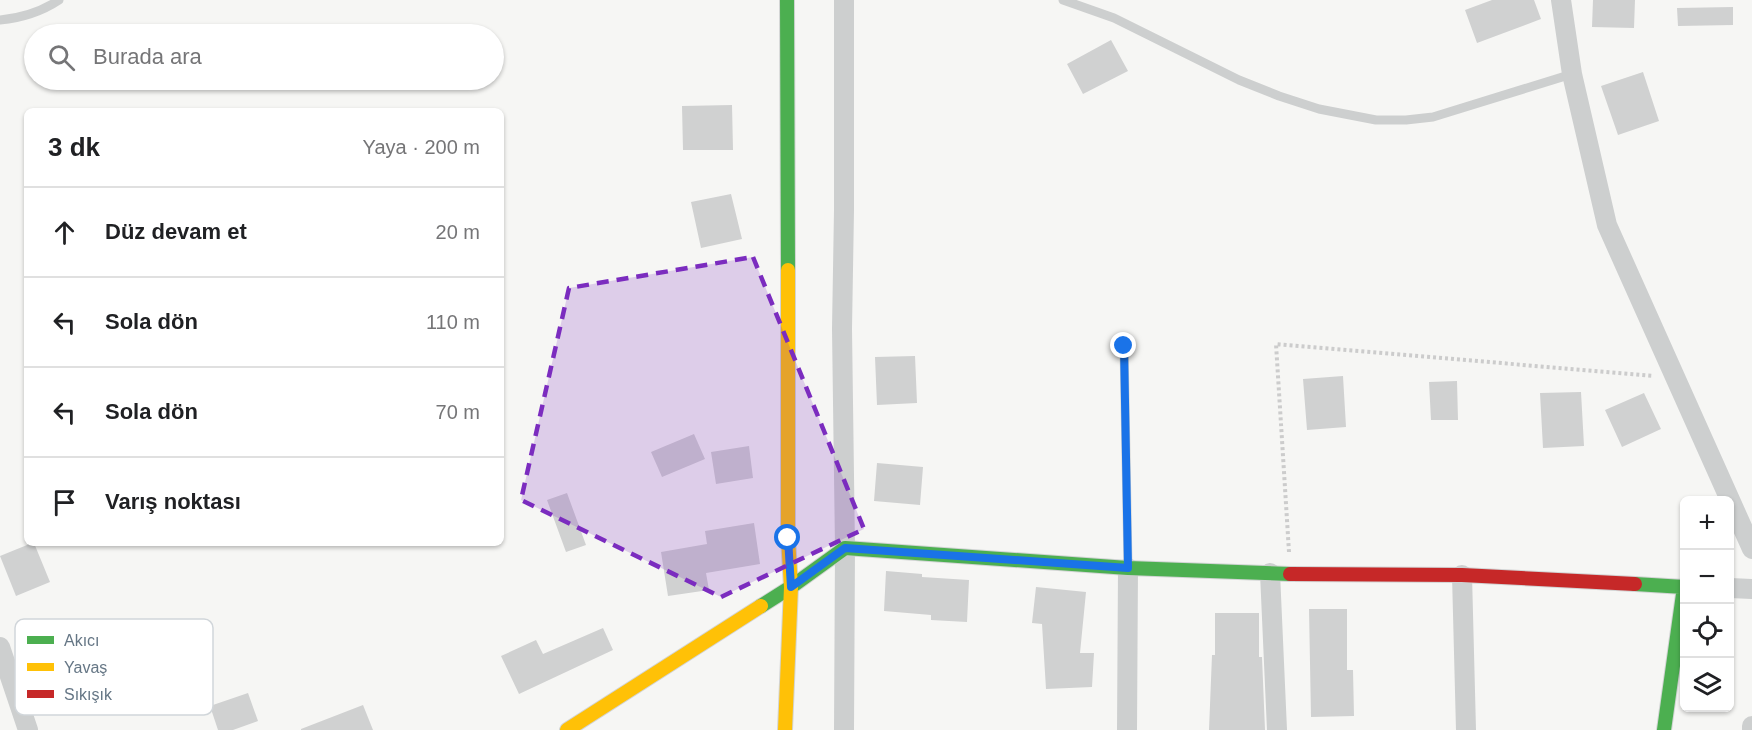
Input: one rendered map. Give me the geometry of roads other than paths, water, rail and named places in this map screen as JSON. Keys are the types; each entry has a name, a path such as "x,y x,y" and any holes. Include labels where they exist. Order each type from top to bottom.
{"street":[{"path":"785,730 791,587 788,538 788,0"},
{"path":"844,0 842,329 845,548 844,730"},
{"path":"1562,0 1572,74 1607,225 1752,549"},
{"path":"567,730 791,587 845,548 1128,568 1290,574 1462,576 1684,587 1664,730"},
{"path":"1127,730 1128,568"},
{"path":"1270,573 1277,730"},
{"path":"1462,576 1466,730"},
{"path":"1734,588 1752,589"},
{"path":"0,647 15,691"},
{"path":"23,715 28,730"}],"lane":[{"path":"0,20 26,16 59,0"},
{"path":"1063,0 1114,18 1239,80 1279,96 1319,109 1376,120 1432,117 1572,74"},
{"path":"1124,346 1128,568"}]}
